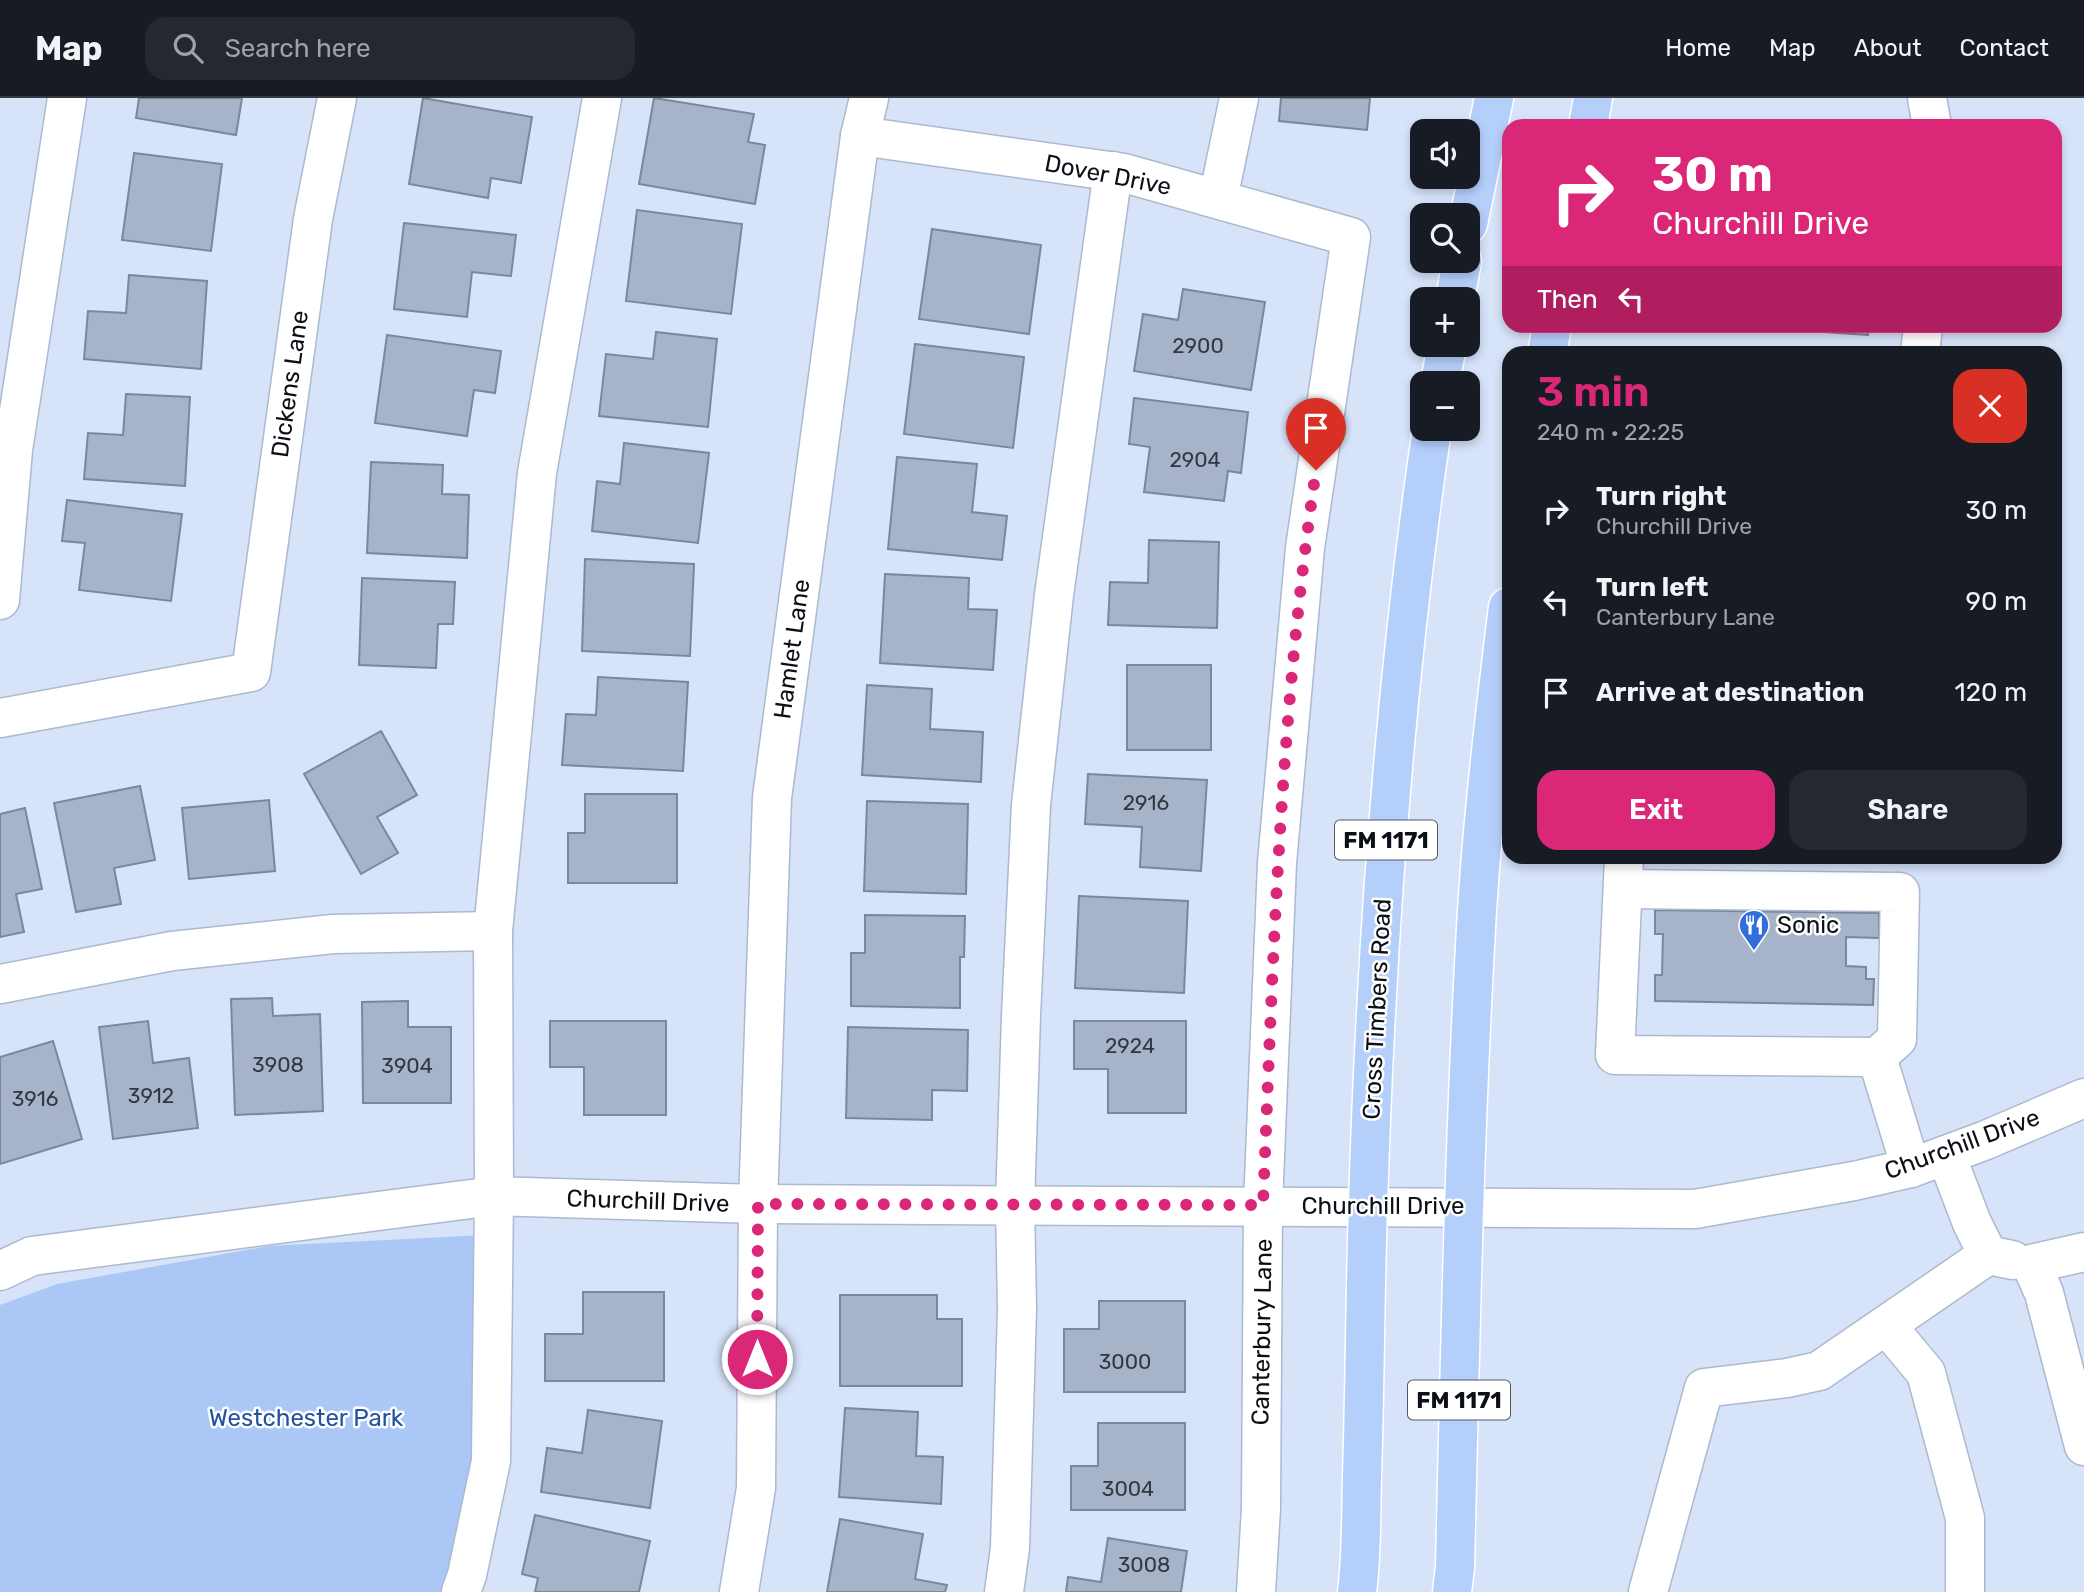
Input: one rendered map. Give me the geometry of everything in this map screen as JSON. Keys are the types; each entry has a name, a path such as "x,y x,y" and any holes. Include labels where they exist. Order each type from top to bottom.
{"main road":[{"path":"1473,203 1494,98"},
{"path":"1589,119 1593,98"},
{"name":"Cross Timbers Road","path":"1357,1592 1378,944 1393,750 1412,572 1430,441"},
{"name":"FM 1171","path":"1452,1592 1455,1567 1465,1207 1465,1122 1476,926 1502,661"}],"street":[{"path":"0,600 13,450 67,98"},
{"name":"Dickens Lane","path":"0,718 251,672 313,219 337,98"},
{"path":"461,1592 491,1461 493,931 537,473 602,98"},
{"name":"Hamlet Lane","path":"739,1592 756,1488 758,1204 772,798 860,136 869,98"},
{"path":"1218,199 1238,98"},
{"path":"1927,98 1931,119"},
{"name":"Dover Drive","path":"860,136 1113,171 1351,237"},
{"path":"1003,1592 1010,1548 1017,1322 1015,1204 1031,805 1054,595 1113,171"},
{"name":"Canterbury Lane","path":"1256,1592 1261,1508 1263,1205 1277,863 1305,548 1351,237"},
{"path":"1624,873 1679,891 1899,892 1897,1039 1877,1057 1615,1055 1624,873"},
{"path":"0,984 172,951 333,934 493,931"},
{"path":"1877,1057 1911,1168"},
{"name":"Churchill Drive","path":"0,1271 33,1256 494,1196 758,1204 1695,1209 1854,1181 1911,1168 2084,1098"},
{"path":"1946,1155 1972,1223 1988,1255"},
{"path":"1648,1592 1704,1388 1787,1378 1819,1371 1988,1255 2031,1264 2084,1252"},
{"path":"2031,1264 2044,1293 2084,1446"},
{"path":"1886,1325 1926,1373 1965,1517 1965,1592"}],"green space":[{"name":"Westchester Park","path":"484,1235 478,1474 449,1592 0,1592 0,1305 57,1284 269,1246"}],"building":[{"path":"139,98 242,98 236,135 136,118"},
{"path":"423,98 532,117 521,183 491,178 488,198 409,184"},
{"path":"654,98 754,114 748,142 765,145 755,204 639,184"},
{"path":"1281,98 1370,98 1367,130 1279,121"},
{"path":"134,153 222,164 211,251 122,240"},
{"path":"637,210 742,224 731,314 626,301"},
{"path":"404,223 516,235 511,276 472,272 467,317 394,309"},
{"path":"932,229 1041,245 1029,334 919,319"},
{"path":"129,275 207,281 201,369 84,359 88,311 126,313"},
{"path":"1183,289 1265,302 1251,390 1134,371 1143,314 1178,320"},
{"path":"656,332 717,339 708,427 599,416 606,354 653,359"},
{"path":"387,335 501,351 495,393 474,390 467,436 375,423"},
{"path":"915,344 1024,357 1013,448 904,434"},
{"path":"126,394 190,397 185,486 84,479 88,433 123,435"},
{"path":"1134,398 1248,412 1241,473 1228,471 1224,501 1144,492 1150,447 1129,444"},
{"path":"624,443 709,453 698,543 592,531 597,481 620,484"},
{"path":"897,457 977,464 972,512 1007,516 1002,560 888,549"},
{"path":"371,462 443,465 442,494 469,495 467,558 367,553"},
{"path":"67,500 182,514 171,601 79,590 85,543 62,541"},
{"path":"1149,540 1219,542 1217,628 1108,625 1110,582 1148,583"},
{"path":"585,559 694,564 690,656 582,651"},
{"path":"885,574 969,578 968,609 997,610 993,670 880,663"},
{"path":"362,578 455,582 453,624 438,624 436,668 359,665"},
{"path":"1127,665 1211,665 1211,750 1127,750"},
{"path":"598,677 688,682 683,771 562,765 566,714 596,715"},
{"path":"867,685 932,689 930,729 983,732 981,782 862,775"},
{"path":"381,731 417,795 377,817 398,853 361,874 304,774"},
{"path":"1088,774 1207,780 1201,871 1140,867 1142,827 1085,824"},
{"path":"140,786 155,860 114,868 121,904 76,912 54,803"},
{"path":"585,794 677,794 677,883 568,883 568,833 585,833"},
{"path":"269,800 275,871 189,879 182,808"},
{"path":"867,801 968,804 966,894 864,891"},
{"path":"25,808 42,889 16,894 24,932 0,937 0,814"},
{"path":"1079,896 1188,901 1184,993 1075,988"},
{"name":"Sonic","path":"1655,910 1879,913 1879,938 1846,937 1846,966 1866,967 1866,979 1874,979 1873,1005 1655,1001 1655,975 1662,975 1663,934 1655,934"},
{"path":"865,915 965,916 964,957 960,957 960,1008 851,1006 851,953 865,953"},
{"path":"272,998 273,1016 320,1014 323,1111 235,1115 231,999"},
{"path":"408,1001 408,1027 451,1027 451,1103 363,1103 362,1002"},
{"path":"148,1021 153,1063 189,1058 198,1128 113,1139 99,1027"},
{"path":"550,1021 666,1021 666,1115 584,1115 584,1067 550,1067"},
{"path":"1074,1021 1186,1021 1186,1113 1108,1113 1108,1069 1074,1069"},
{"path":"848,1027 968,1030 967,1091 932,1090 932,1120 846,1118"},
{"path":"53,1041 82,1139 0,1164 0,1057"},
{"path":"583,1292 664,1292 664,1381 545,1381 545,1334 583,1334"},
{"path":"840,1295 937,1295 937,1319 962,1319 962,1386 840,1386"},
{"path":"1099,1301 1185,1301 1185,1392 1064,1392 1064,1329 1099,1329"},
{"path":"845,1408 918,1412 916,1456 943,1457 941,1504 839,1497"},
{"path":"588,1410 662,1421 650,1508 541,1492 547,1448 582,1453"},
{"path":"1098,1423 1185,1423 1185,1510 1071,1510 1071,1466 1098,1466"},
{"path":"535,1515 650,1541 639,1592 535,1592 538,1578 522,1574"},
{"path":"840,1519 923,1534 915,1579 947,1585 945,1592 827,1592"},
{"path":"1108,1538 1187,1551 1181,1592 1066,1592 1068,1577 1101,1582"}],"place":[{"name":"Sonic","path":"1754,952"}],"route":[{"path":"757,1359 758,1204 1263,1205 1277,863 1305,548 1316,470"}]}
